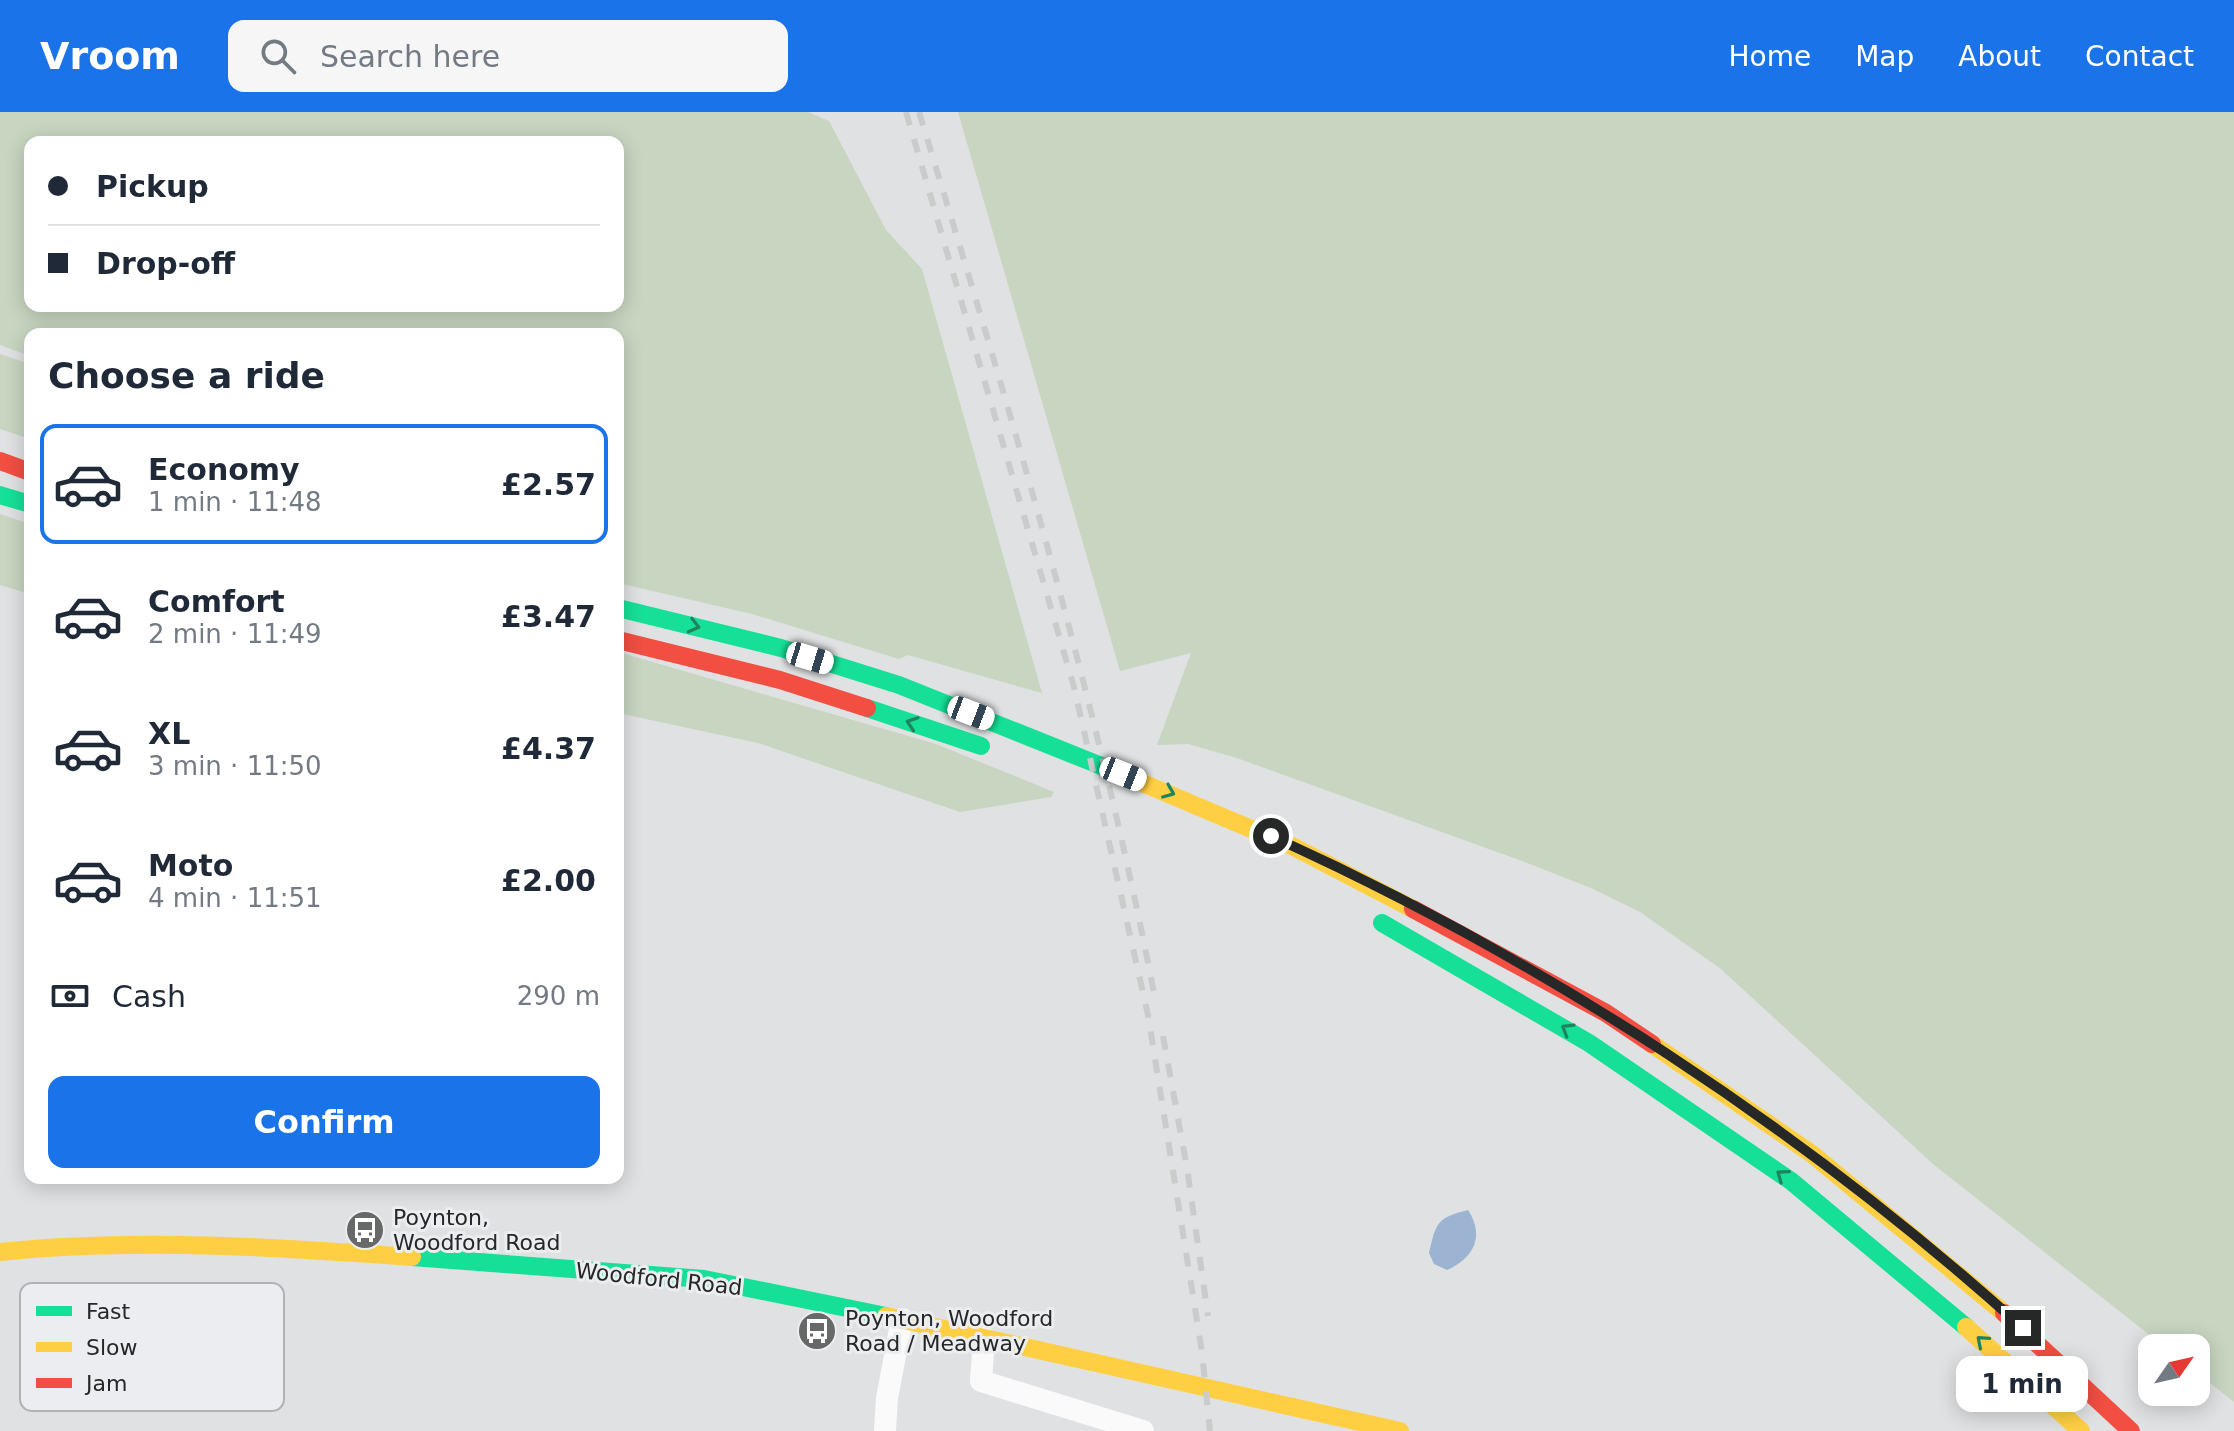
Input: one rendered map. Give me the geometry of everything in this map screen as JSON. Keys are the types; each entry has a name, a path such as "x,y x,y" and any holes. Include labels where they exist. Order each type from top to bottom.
{"main road":[{"path":"0,461 24,470"},
{"path":"0,495 24,502"},
{"path":"624,610 825,662 899,685 1200,805 1294,847 1408,904 1606,1013 1812,1154 2007,1314 2131,1431"},
{"path":"624,641 780,680 998,752"},
{"path":"1370,917 1589,1043 1791,1181 1959,1321 2081,1431"},
{"name":"Woodford Road","path":"0,1252 68,1245 178,1245 361,1253 704,1279 902,1319 1153,1378 1400,1431"}],"street":[{"path":"885,1431 887,1398 902,1319"},
{"path":"984,1338 981,1381 1143,1431"}],"green space":[{"path":"0,112 808,112 829,121 886,230 922,269 1042,693 908,655 899,659 752,614 624,584 624,328 24,328 24,354 0,345"},
{"path":"958,112 2234,112 2234,1402 2210,1383 2210,1334 2148,1334 1933,1164 1721,969 1640,912 1591,888 1522,861 1237,758 1188,744 1157,745 1191,653 1120,671"},
{"path":"0,354 24,362 24,437 0,429"},
{"path":"0,514 24,522 24,592 0,585"},
{"path":"624,654 936,744 1054,792 1051,797 960,812 758,743 624,714"}],"water":[{"path":"1468,1210 1476,1229 1470,1253 1447,1270 1434,1264 1429,1253 1436,1228 1444,1219"}],"railway":[{"path":"906,112 1074,687 1148,1015 1202,1352 1210,1431"},
{"path":"919,112 1017,440 1078,660 1131,881 1154,993"},
{"path":"1163,1036 1187,1168 1208,1316"}],"traffic: fast":[{"path":"0,495 24,502"},
{"path":"624,609 781,648 899,685 1114,771"},
{"path":"867,708 981,746"},
{"path":"1382,923 1589,1043 1791,1181 1966,1327"},
{"path":"412,1257 704,1279 886,1316"}],"traffic: slow":[{"path":"1114,771 1294,847 1413,909"},
{"path":"1652,1044 1812,1154 2004,1313"},
{"path":"0,1252 154,1245 257,1247 412,1257"},
{"path":"886,1316 1400,1431"},
{"path":"1966,1327 2081,1431"}],"traffic: jam":[{"path":"0,461 24,470"},
{"path":"624,641 780,680 867,708"},
{"path":"1413,909 1606,1013 1652,1044"},
{"path":"2004,1313 2131,1431"}],"place":[{"name":"Poynton, Woodford Road","path":"365,1230"},
{"name":"Poynton, Woodford Road / Meadway","path":"817,1331"}],"route":[{"path":"1271,836 1408,904 1606,1013 1812,1154 2023,1328"}]}
